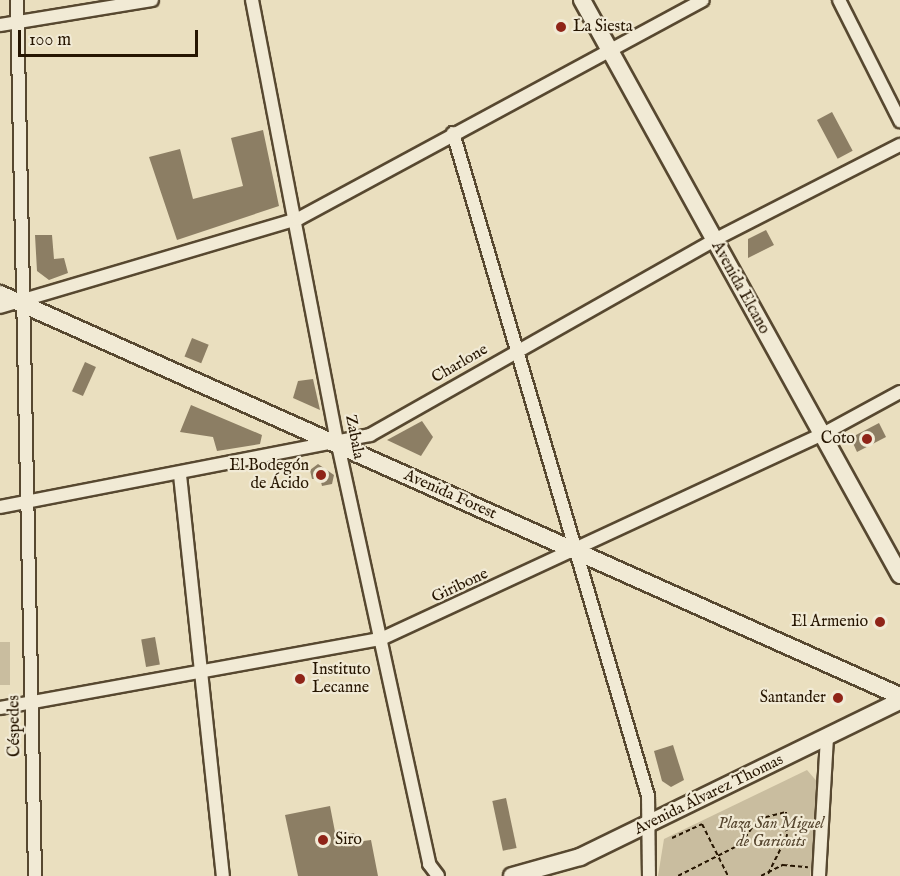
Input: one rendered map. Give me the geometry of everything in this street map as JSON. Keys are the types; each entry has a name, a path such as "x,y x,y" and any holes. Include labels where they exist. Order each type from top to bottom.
{"main road":[{"name":"Avenida Elcano","path":"582,0 900,575"},
{"name":"Avenida Forest","path":"0,294 900,696"},
{"name":"Avenida Álvarez Thomas","path":"512,876 567,862 900,701"}],"street":[{"name":"Céspedes","path":"17,0 22,304 30,502 35,876"},
{"path":"0,25 18,24 152,0"},
{"name":"Zabala","path":"252,0 298,219 338,445 429,864 438,876"},
{"path":"0,307 22,304 298,219 453,133 703,0"},
{"path":"838,0 900,121"},
{"path":"453,133 514,351 648,795 651,823 649,876"},
{"name":"Charlone","path":"0,507 180,476 338,445 370,435 514,351 714,240 900,145"},
{"name":"Giribone","path":"0,708 31,705 381,639 821,435 900,392"},
{"path":"180,476 204,672 223,876"},
{"path":"815,872 827,737"}],"path":[{"path":"678,876 741,844 758,819 786,812 787,836 767,876"},
{"path":"672,838 702,824 728,876"},
{"path":"761,876 783,865 815,872"}],"green space":[{"path":"0,642 10,642 10,685 0,685"},
{"name":"Plaza San Miguel de Garicoits","path":"807,770 820,785 810,876 658,876 664,839"}],"building":[{"path":"832,112 853,151 838,159 817,120"},
{"path":"263,130 279,206 177,240 149,157 180,149 193,199 243,186 231,138"},
{"path":"766,230 774,245 748,258 748,239"},
{"path":"35,235 52,235 54,259 64,258 68,273 49,280 37,271"},
{"path":"192,338 209,345 201,363 185,357"},
{"path":"85,362 96,367 83,396 72,391"},
{"path":"313,379 320,410 293,398 298,381"},
{"path":"191,405 262,435 260,444 217,451 213,437 180,432"},
{"path":"422,421 433,437 421,456 387,440"},
{"name":"Coto","path":"879,423 886,437 857,452 852,441 856,435"},
{"name":"El Bodegón de Ácido","path":"318,464 334,475 332,484 322,486 320,478 312,479 310,470"},
{"path":"155,637 160,665 146,667 141,639"},
{"path":"673,745 684,780 671,787 662,781 654,751"},
{"path":"506,798 517,848 503,851 492,801"},
{"name":"Siro","path":"330,806 336,837 354,833 356,842 371,840 378,876 298,876 285,815"}],"place":[{"name":"La Siesta","path":"561,27"},
{"name":"Coto","path":"867,439"},
{"name":"El Bodegón de Ácido","path":"321,475"},
{"name":"El Armenio","path":"880,622"},
{"name":"Instituto Lecanne","path":"300,679"},
{"name":"Santander","path":"838,698"},
{"name":"Siro","path":"323,840"}]}
